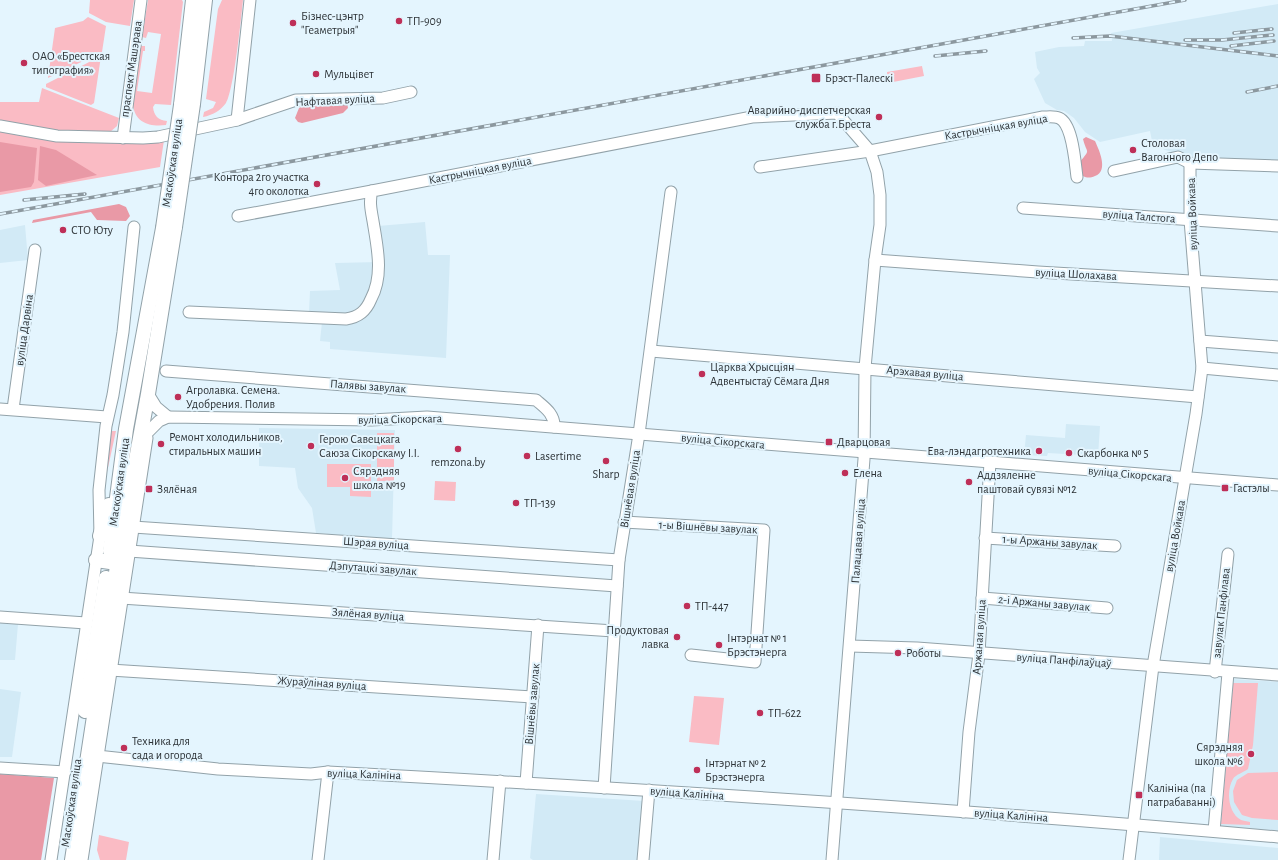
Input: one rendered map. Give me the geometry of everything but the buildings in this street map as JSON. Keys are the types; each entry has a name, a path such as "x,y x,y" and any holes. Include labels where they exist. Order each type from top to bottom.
{"main road":[{"path":"187,105 193,0"},
{"path":"187,105 205,0"},
{"name":"Маскоўская вуліца","path":"63,860 115,556 148,394 169,228 187,105"},
{"name":"Маскоўская вуліца","path":"72,860 115,556 120,468 169,228"},
{"path":"100,536 120,468"}],"street":[{"name":"праспект Машэрава","path":"123,138 141,0"},
{"path":"237,120 250,0"},
{"name":"Нафтавая вуліца","path":"0,126 57,136 123,138 158,137 237,120 296,100 383,98 411,92"},
{"name":"Кастрычніцкая вуліца","path":"372,191 695,127 764,116 837,113 870,151"},
{"name":"Кастрычніцкая вуліца","path":"760,167 870,151 1054,116 1060,118 1064,122 1071,137 1077,177"},
{"name":"Палацавая вуліца","path":"832,860 864,456 865,368 875,260 880,225 880,195 877,172 870,151"},
{"path":"1114,171 1178,157 1190,163 1278,166"},
{"name":"вуліца Войкава","path":"1129,860 1132,824 1153,666 1185,479 1202,368 1190,220 1190,163"},
{"path":"189,312 346,319 358,316 368,306 373,297 378,278 378,251 370,203 372,191 238,216"},
{"name":"Вішнёвая вуліца","path":"604,788 619,560 651,351 671,192"},
{"name":"вуліца Талстога","path":"1023,208 1278,226"},
{"name":"Маскоўская вуліца","path":"82,860 121,598 115,556 100,536 99,490 107,417 113,395 123,332 134,227"},
{"name":"вуліца Дарвіна","path":"13,409 35,250"},
{"name":"вуліца Шолахава","path":"875,260 1038,272 1278,286"},
{"path":"1200,341 1278,346"},
{"name":"Арэхавая вуліца","path":"651,351 1198,397"},
{"path":"1202,368 1278,375"},
{"name":"Палявы завулак","path":"166,371 536,400 552,416 554,427"},
{"path":"147,433 159,421 168,417 156,406 148,394"},
{"name":"Маскоўская вуліца","path":"51,860 86,623 115,556 133,527 147,433 148,394"},
{"path":"0,409 107,417"},
{"name":"вуліца Сікорскага","path":"168,417 371,420 427,416 639,434 864,456 990,462 1185,479 1278,485"},
{"name":"Аржаная вуліца","path":"963,812 969,732 979,654 990,462"},
{"name":"1-ы Вішнёвы завулак","path":"624,522 764,530 754,662 691,655"},
{"name":"Шэрая вуліца","path":"133,527 619,560"},
{"name":"1-ы Аржаны завулак","path":"986,538 1115,546"},
{"name":"завулак Панфілава","path":"1215,672 1228,554"},
{"name":"Дэпутацкі завулак","path":"115,556 617,586"},
{"name":"Зялёная вуліца","path":"121,598 614,631"},
{"name":"2-і Аржаны завулак","path":"982,598 1107,608"},
{"path":"0,616 86,623"},
{"name":"Вішнёвы завулак","path":"526,782 538,625"},
{"name":"вуліца Панфілаўцаў","path":"850,646 917,648 1228,673 1278,675"},
{"name":"Жураўліная вуліца","path":"110,670 533,697"},
{"path":"1214,831 1228,673"},
{"name":"вуліца Калініна","path":"97,756 218,769 310,774 328,772 526,782 1132,824 1278,837"},
{"path":"0,768 65,772"},
{"path":"318,860 328,772"},
{"path":"493,860 500,781"},
{"path":"643,860 649,790"}],"shaded area":[{"path":"90,0 134,0 130,26 106,22 89,13"},
{"path":"148,0 182,0 183,2 171,105 155,104 153,107 154,113 157,117 161,120 167,121 166,125 154,125 140,120 134,111 133,105 141,46 145,46 145,51 143,51 137,91 152,93 161,34 148,32 146,38 142,37"},
{"path":"222,0 243,0 232,84 226,103 216,112 203,117 204,112 213,108 216,102 206,99 218,9"},
{"path":"1278,4 1278,161 1184,156 1153,146 1150,131 1100,142 1085,132 1074,118 1064,111 1057,110 1045,103 1034,79 1040,73 1037,68 1035,52 1059,47 1084,46 1085,41 1112,41 1111,33"},
{"path":"88,17 106,26 102,52 48,78 55,28 83,21"},
{"path":"101,56 94,103 91,105 46,87 46,84"},
{"path":"922,66 924,76 888,83 887,72"},
{"path":"42,88 119,118 117,126 110,132 61,132 0,121 0,102 39,102"},
{"path":"347,103 348,108 343,113 302,123 298,122 295,118 299,108 304,105"},
{"path":"0,130 62,141 116,143 164,140 160,167 0,195"},
{"path":"1086,137 1095,141 1102,160 1101,170 1099,173 1090,177 1083,176 1079,169 1080,162 1087,153 1083,139"},
{"path":"0,142 37,148 34,182 31,187 0,192"},
{"path":"40,146 56,150 97,175 46,186 38,180"},
{"path":"119,204 126,207 130,216 126,221 97,220 91,212 32,223 33,220"},
{"path":"425,222 428,255 450,255 446,358 330,349 330,342 320,341 322,322 309,313 310,291 340,290 335,263 380,262 378,226"},
{"path":"25,225 28,260 0,263 0,230"},
{"path":"1066,424 1100,426 1098,456 1048,453 1047,456 1024,455 1026,435 1065,438"},
{"name":"Сярэдняя школа №19","path":"259,428 395,430 392,539 316,533 312,508 298,488 295,468 259,466"},
{"path":"111,431 116,431 107,472"},
{"path":"377,433 394,433 394,481 377,481"},
{"path":"327,464 371,464 371,497 350,496 350,487 327,487"},
{"path":"435,481 456,482 455,501 434,500"},
{"path":"0,623 18,624 15,660 0,660"},
{"name":"Сярэдняя школа №6","path":"1232,679 1278,682 1278,831 1218,826"},
{"path":"1233,683 1258,683 1253,745 1248,769 1233,779 1229,789 1233,812 1241,820 1250,822 1250,825 1221,824"},
{"path":"0,689 21,692 12,757 0,757"},
{"path":"694,696 724,698 719,745 689,742"},
{"path":"1278,772 1278,820 1252,818 1242,815 1234,802 1233,791 1237,780 1248,773"},
{"path":"0,774 54,778 41,860 0,860"},
{"path":"536,794 644,801 638,860 533,860 530,858"},
{"path":"99,835 129,842 126,860 100,860 97,850"},
{"path":"1160,837 1278,848 1278,860 1159,860"}],"railway":[{"path":"0,214 1185,0"},
{"path":"1234,33 1272,29"},
{"path":"1185,40 1222,40 1273,35"},
{"path":"1073,38 1110,36 1278,56"},
{"path":"1231,46 1274,41"},
{"path":"935,56 986,51"},
{"path":"1247,92 1278,86"},
{"path":"24,200 85,194"}],"place":[{"name":"ТП-909","path":"399,21"},
{"name":"Бізнес-цэнтр \"Геаметрыя\"","path":"293,23"},
{"name":"ОАО «Брестская типография»","path":"24,63"},
{"name":"Мульцівет","path":"316,74"},
{"name":"Брэст-Палескі","path":"816,78"},
{"name":"Аварийно-диспетчерская служба г.Бреста","path":"879,117"},
{"name":"Столовая Вагонного Депо","path":"1133,150"},
{"name":"Контора 2го участка 4го околотка","path":"317,184"},
{"name":"СТО Юту","path":"63,230"},
{"name":"Царква Хрысціян Адвентыстаў Сёмага Дня","path":"702,374"},
{"name":"Агролавка. Семена. Удобрения. Полив","path":"178,397"},
{"name":"Дварцовая","path":"829,442"},
{"name":"Ремонт холодильников, стиральных машин","path":"161,444"},
{"name":"Герою Савецкага Саюза Сікорскаму І.І.","path":"311,446"},
{"name":"remzona.by","path":"458,449"},
{"name":"Ева-лэндагротехника","path":"1039,451"},
{"name":"Скарбонка № 5","path":"1069,453"},
{"name":"Lasertime","path":"527,456"},
{"name":"Sharp","path":"606,461"},
{"name":"Елена","path":"845,473"},
{"name":"Сярэдняя школа №19","path":"345,478"},
{"name":"Аддзяленне паштовай сувязі №12","path":"969,482"},
{"name":"Гастэлы","path":"1225,488"},
{"name":"Зялёная","path":"149,489"},
{"name":"ТП-139","path":"516,503"},
{"name":"ТП-447","path":"687,606"},
{"name":"Продуктовая лавка","path":"677,637"},
{"name":"Інтэрнат № 1 Брэстэнерга","path":"719,645"},
{"name":"Роботы","path":"898,653"},
{"name":"ТП-622","path":"760,713"},
{"name":"Техника для сада и огорода","path":"124,748"},
{"name":"Сярэдняя школа №6","path":"1251,754"},
{"name":"Інтэрнат № 2 Брэстэнерга","path":"697,770"},
{"name":"Калініна (па патрабаванні)","path":"1139,795"}]}
